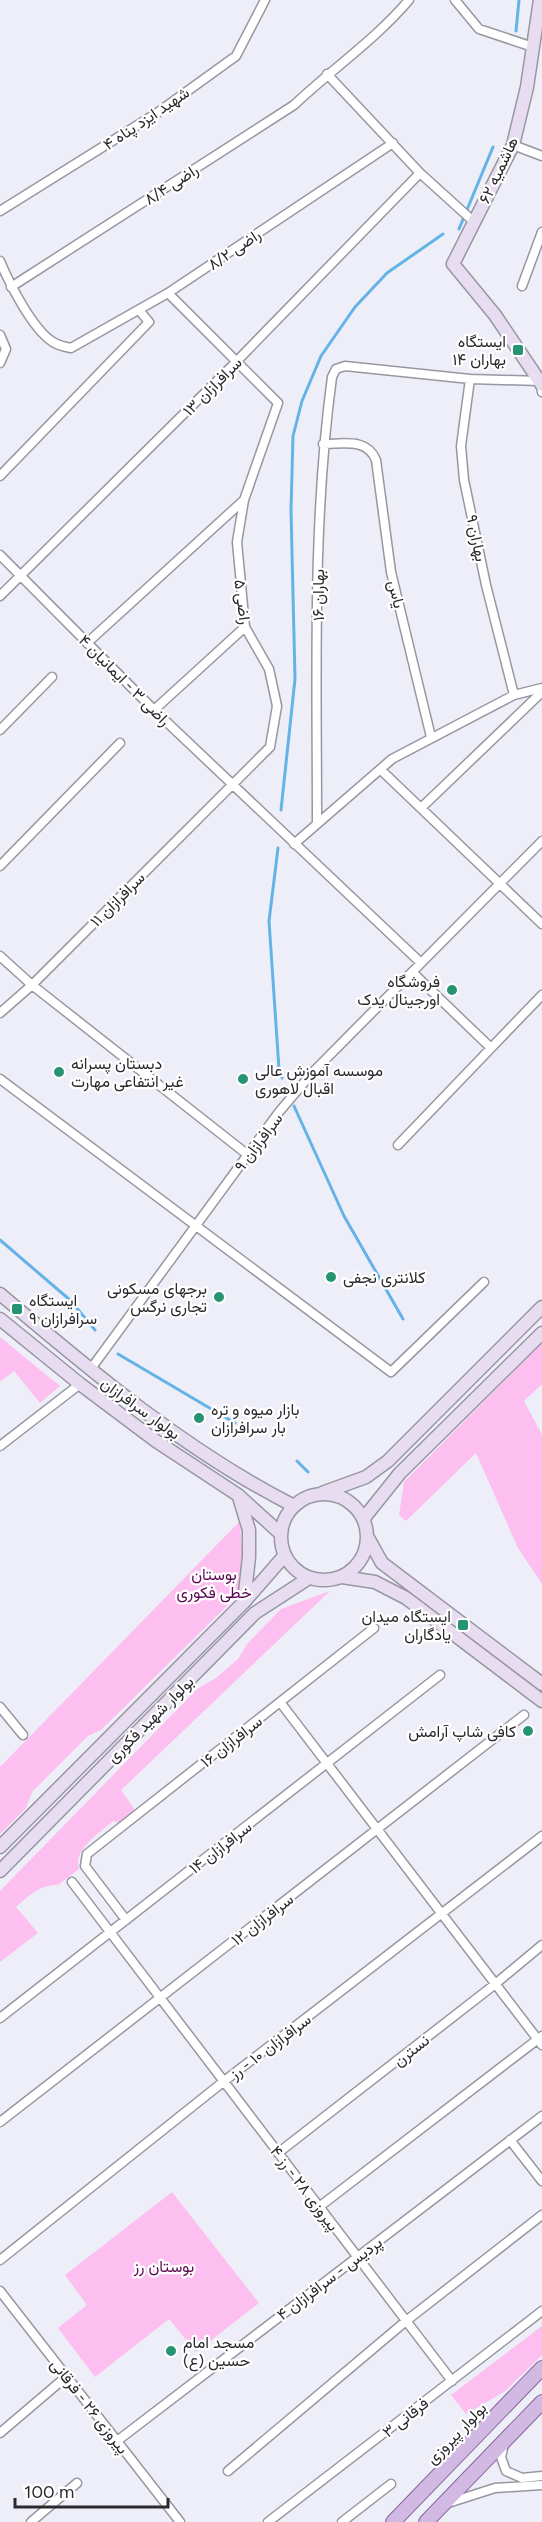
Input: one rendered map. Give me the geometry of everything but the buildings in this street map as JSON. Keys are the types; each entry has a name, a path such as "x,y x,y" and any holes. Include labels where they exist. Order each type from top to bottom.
{"main road":[{"name":"هاشمیه ۶۲","path":"540,0 513,145 453,264 495,315 541,386"},
{"name":"بولوار سرافرازان","path":"0,1294 90,1370 166,1428 259,1488 294,1506"},
{"path":"542,1307 387,1461 366,1477 305,1497 294,1506 283,1522 281,1534 285,1555 294,1569 309,1578 325,1580 342,1577 375,1582 406,1598 542,1701"},
{"name":"بولوار سرافرازان","path":"0,1319 80,1384 156,1441 238,1496 281,1534"},
{"path":"364,1518 400,1473 542,1334"},
{"path":"322,1493 339,1496 353,1504 364,1518 368,1538 382,1563 542,1684"},
{"path":"238,1496 249,1530 249,1557 244,1602"},
{"path":"342,1577 356,1567 365,1552 368,1538"},
{"name":"بولوار شهید فکوری","path":"0,1847 244,1602 285,1555"},
{"name":"بولوار شهید فکوری","path":"0,1871 255,1613 309,1578"},
{"name":"بولوار پیروزی","path":"393,2522 542,2368"},
{"path":"426,2522 542,2402"}],"street":[{"name":"شهید ایزد پناه ۴","path":"0,211 157,113 236,56 265,0"},
{"name":"راضی ۸/۴","path":"10,287 294,105 327,74 378,34 409,0"},
{"path":"455,0 479,29 533,47"},
{"path":"327,74 420,172 473,221"},
{"name":"راضی ۸/۲","path":"10,287 53,343 71,348 168,293 393,143"},
{"path":"513,145 542,156"},
{"name":"سرافرازان ۱۳","path":"0,596 236,363 420,172"},
{"path":"522,286 542,232"},
{"path":"0,261 10,287"},
{"path":"168,293 236,363"},
{"path":"0,476 149,322 139,310"},
{"path":"0,335 6,349 0,363"},
{"name":"راضی ۵","path":"232,783 270,747 277,706 269,669 245,627 237,542 244,500 278,403 236,363"},
{"name":"بهاران ۱۶","path":"317,822 318,534 323,444 332,377 336,369 345,366 470,379"},
{"path":"470,379 541,386"},
{"name":"بهاران ۹","path":"470,379 461,446 464,480 486,585 514,695"},
{"name":"یاس","path":"323,444 366,445 372,450 376,460 392,572 431,737"},
{"path":"87,643 244,500"},
{"name":"راضی ۳ - ایمانیان ۴","path":"0,555 154,710 421,963"},
{"path":"154,710 245,627"},
{"path":"0,730 52,677"},
{"path":"294,844 392,759 514,695 542,690"},
{"path":"421,808 542,690"},
{"path":"0,866 120,743"},
{"path":"381,770 542,924"},
{"name":"سرافرازان ۱۱","path":"0,1013 33,985 232,783"},
{"name":"سرافرازان ۹","path":"90,1370 279,1113 314,1072 542,841"},
{"path":"0,956 33,985 248,1155"},
{"path":"412,972 491,1048"},
{"path":"398,1145 542,995"},
{"path":"0,1079 391,1372 484,1282"},
{"path":"0,1446 80,1384"},
{"name":"سرافرازان ۱۶","path":"126,1920 85,1866 87,1854 374,1628"},
{"name":"سرافرازان ۱۴","path":"0,2018 440,1675"},
{"path":"280,1702 494,1985 541,2040 319,2207"},
{"path":"0,1707 23,1735"},
{"name":"سرافرازان ۱۲","path":"0,2122 524,1715"},
{"name":"سرافرازان ۱۰ - رز","path":"0,2260 223,2082 542,1836"},
{"name":"پیروزی ۲۸ - رز ۴","path":"72,1881 452,2381"},
{"name":"نسترن","path":"278,2153 542,1945"},
{"name":"پردیس - سرافرازان ۴","path":"117,2441 542,2116"},
{"path":"510,2140 542,2181"},
{"path":"228,2470 406,2320 542,2216"},
{"name":"پیروزی ۲۶ - فرقانی","path":"0,2291 180,2522"},
{"name":"فرقانی ۳","path":"268,2522 542,2311"},
{"path":"0,2433 67,2376"},
{"path":"505,2441 501,2457 506,2470 522,2478 542,2476"},
{"path":"31,2522 77,2483"},
{"path":"342,2522 391,2484"},
{"path":"445,2504 495,2488 542,2485"}],"green space":[{"path":"0,1337 60,1386 40,1403 14,1371 1,1381"},
{"path":"542,1343 542,1384 524,1401 542,1435 542,1584 518,1548 476,1453 406,1521 399,1515 404,1482"},
{"name":"بوستان خطی فکوری","path":"240,1521 242,1556 239,1594 101,1730 88,1736 32,1792 26,1808 0,1834 0,1767"},
{"path":"330,1591 121,1790 135,1810 120,1823 113,1821 89,1842 80,1855 79,1869 58,1885 51,1885 35,1892 16,1907 38,1933 0,1962 0,1891 197,1689 216,1678 238,1659 247,1644 281,1609"},
{"name":"بوستان رز","path":"172,2192 259,2303 196,2352 169,2319 95,2377 58,2328 87,2305 65,2275"},
{"path":"542,2326 542,2355 504,2392 466,2414 451,2395"}],"waterway":[{"path":"516,31 519,0"},
{"path":"459,229 493,147"},
{"path":"281,810 295,679 291,510 293,436 302,401 321,356 355,307 387,273 443,234"},
{"path":"278,848 269,921 279,1069 282,1078"},
{"path":"294,1106 344,1216 403,1319"},
{"path":"0,1240 70,1300 95,1330"},
{"path":"118,1354 235,1423"},
{"path":"297,1461 308,1472"}],"place":[{"name":"ایستگاه بهاران ۱۴","path":"518,350"},
{"name":"فروشگاه اورجینال یدک","path":"452,990"},
{"name":"دبستان پسرانه غیر انتفاعی مهارت","path":"59,1072"},
{"name":"موسسه آموزش عالی اقبال لاهوری","path":"243,1079"},
{"name":"کلانتری نجفی","path":"331,1277"},
{"name":"برجهای مسکونی تجاری نرگس","path":"219,1297"},
{"name":"ایستگاه سرافرازان ۹","path":"17,1309"},
{"name":"بازار میوه و تره بار سرافرازان","path":"199,1418"},
{"name":"ایستگاه میدان یادگاران","path":"463,1625"},
{"name":"کافی شاپ آرامش","path":"528,1731"},
{"name":"مسجد امام حسین (ع)","path":"171,2351"}]}
